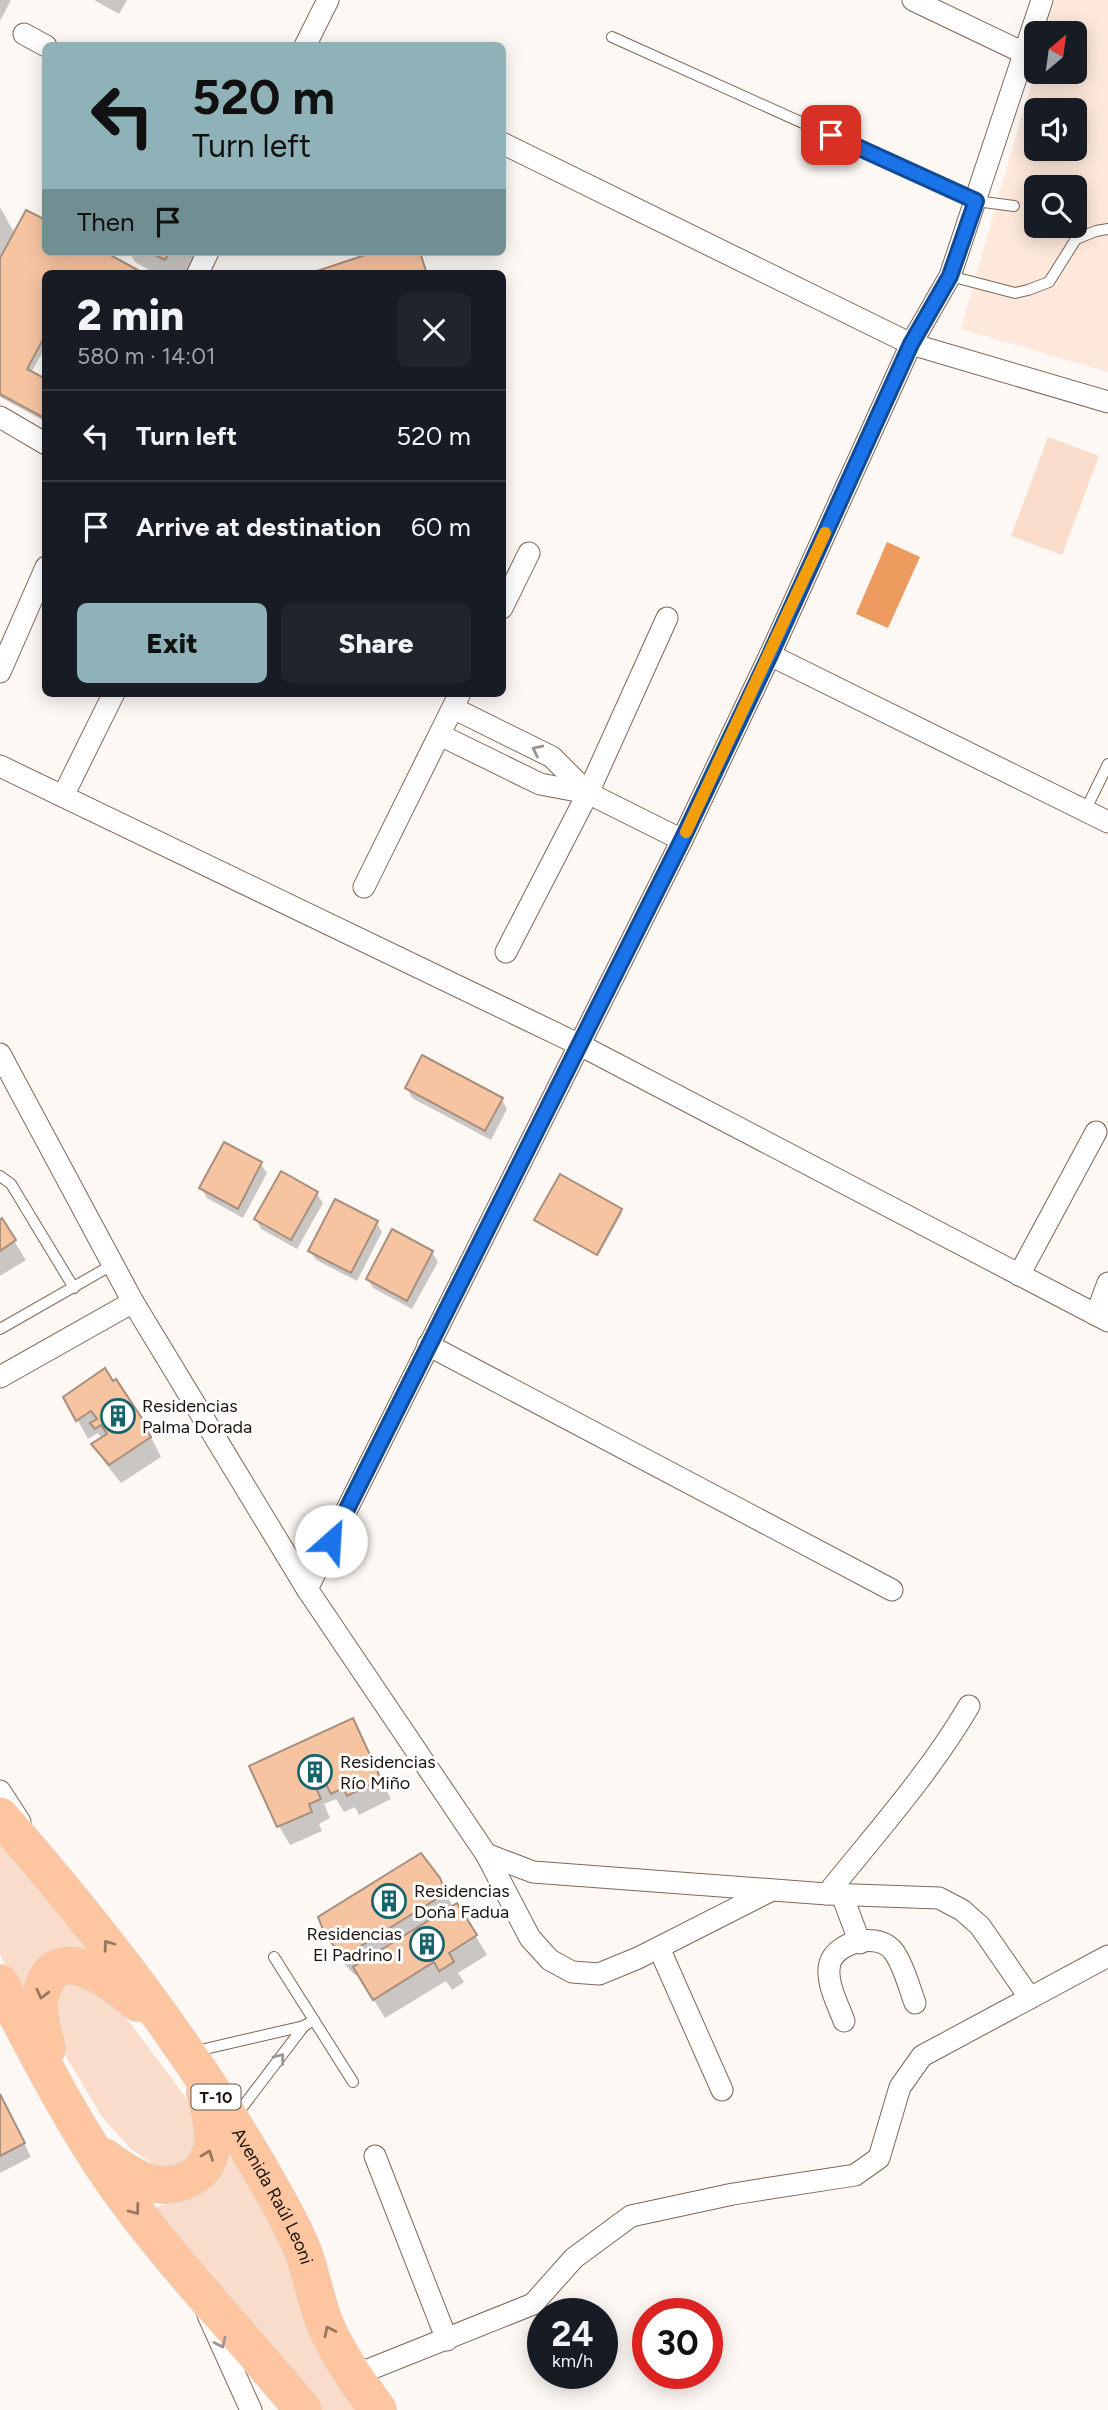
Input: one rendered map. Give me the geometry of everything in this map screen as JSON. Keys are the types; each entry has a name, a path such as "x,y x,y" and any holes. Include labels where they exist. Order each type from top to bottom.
{"highway":[{"name":"Avenida Raúl Leoni","path":"0,1816 99,1933 232,2122 264,2175 303,2252 325,2325 353,2376 377,2410"},
{"path":"59,2091 39,2002 44,1983 55,1969 63,1966 87,1969 104,1978 186,2053 213,2128 211,2153 201,2171 178,2185 148,2183 126,2174 91,2148"},
{"path":"0,1983 91,2148 135,2210 192,2281 303,2410"}],"street":[{"path":"310,42 328,0"},
{"path":"912,0 1024,53"},
{"path":"1036,21 1042,0"},
{"path":"24,34 42,44"},
{"path":"307,1589 682,840 770,655 911,344 950,276 1024,60"},
{"path":"506,145 911,344 1108,402"},
{"path":"0,417 42,441"},
{"path":"506,600 529,553"},
{"path":"0,672 42,576"},
{"path":"506,952 589,793 667,618"},
{"path":"770,655 1108,822"},
{"path":"63,796 112,697"},
{"path":"364,887 457,701 552,757 589,793"},
{"path":"440,735 540,784 589,793 682,840"},
{"path":"0,766 580,1045 1102,1318 1108,1283"},
{"path":"0,1055 132,1302 307,1589 486,1854 530,1938 550,1960 572,1972 599,1973 659,1948 772,1890"},
{"path":"1019,1275 1096,1132"},
{"path":"0,1377 132,1302"},
{"path":"428,1345 892,1590"},
{"path":"835,1895 948,1742 969,1706"},
{"name":"Avenida Raúl Leoni","path":"0,1791 15,1813 40,1862"},
{"path":"486,1854 533,1872 835,1895 939,1899 962,1910 979,1926 1030,1998"},
{"path":"835,1895 860,1943"},
{"path":"844,2021 830,1982 829,1965 834,1953 844,1945 876,1941 894,1951 915,2003"},
{"path":"659,1948 722,2090"},
{"path":"353,2376 533,2304 574,2258 631,2216 733,2194 855,2175 879,2158 900,2087 922,2056 1108,1956"},
{"path":"375,2156 447,2340"},
{"path":"192,2281 251,2410"}],"lane":[{"path":"612,37 976,201 1014,206"},
{"path":"950,276 1015,293 1028,290 1049,282 1076,239 1108,229"},
{"path":"1085,811 1108,764"},
{"path":"0,1176 12,1184 74,1288"},
{"path":"0,1329 113,1265"},
{"path":"274,1956 309,2023 352,2082"},
{"path":"186,2053 309,2023"},
{"path":"232,2122 309,2023"}],"shaded area":[{"path":"1055,0 1108,0 1108,372 961,329 1024,108 1024,161 1087,161 1087,98 1027,98 1031,84 1087,84 1087,21 1049,21"},
{"path":"1048,437 1099,456 1062,555 1011,536"},
{"path":"887,542 920,557 888,628 856,614"},
{"path":"0,1841 93,1952 28,1995 10,1974 0,1955"},
{"path":"68,1976 118,2007 181,2091 189,2104 198,2135 188,2162 163,2168 153,2164 131,2149 102,2117 63,2051 53,2027 62,1977"},
{"path":"226,2158 234,2158 241,2164 363,2410 319,2410 153,2208 188,2198"}],"building":[{"path":"26,210 42,218 42,256 112,256 138,270 42,270 42,341 27,369 42,377 42,417 0,394 0,258"},
{"path":"362,256 421,256 426,270 320,270"},
{"path":"422,1055 503,1098 485,1131 405,1088"},
{"path":"224,1142 262,1162 238,1209 199,1188"},
{"path":"281,1171 318,1192 291,1240 254,1219"},
{"path":"560,1174 622,1209 597,1255 534,1220"},
{"path":"335,1199 378,1221 351,1273 308,1251"},
{"path":"2,1218 16,1240 0,1251 0,1220"},
{"path":"392,1229 433,1251 407,1301 366,1279"},
{"name":"Residencias Palma Dorada","path":"105,1368 113,1381 116,1379 151,1437 109,1465 91,1444 107,1434 101,1425 95,1429 90,1423 97,1419 91,1411 76,1421 63,1397"},
{"name":"Residencias Río Miño","path":"353,1718 381,1779 347,1796 343,1788 331,1794 324,1780 314,1784 321,1799 309,1804 312,1812 277,1827 249,1766"},
{"name":"Residencias Doña Fadua","path":"421,1853 440,1878 446,1893 343,1957 340,1955 324,1932 318,1917"},
{"name":"Residencias El Padrino I","path":"457,1903 477,1935 449,1953 454,1962 439,1971 434,1962 373,2000 353,1967"},
{"path":"0,2094 25,2143 0,2156"}],"slow traffic":[{"path":"686,832 825,533"}],"place":[{"name":"Residencias Palma Dorada","path":"118,1416"},
{"name":"Residencias Río Miño","path":"315,1772"},
{"name":"Residencias Doña Fadua","path":"389,1901"},
{"name":"Residencias El Padrino I","path":"427,1944"}],"route":[{"path":"331,1541 682,840 770,655 911,344 950,276 976,201 831,135"}]}
